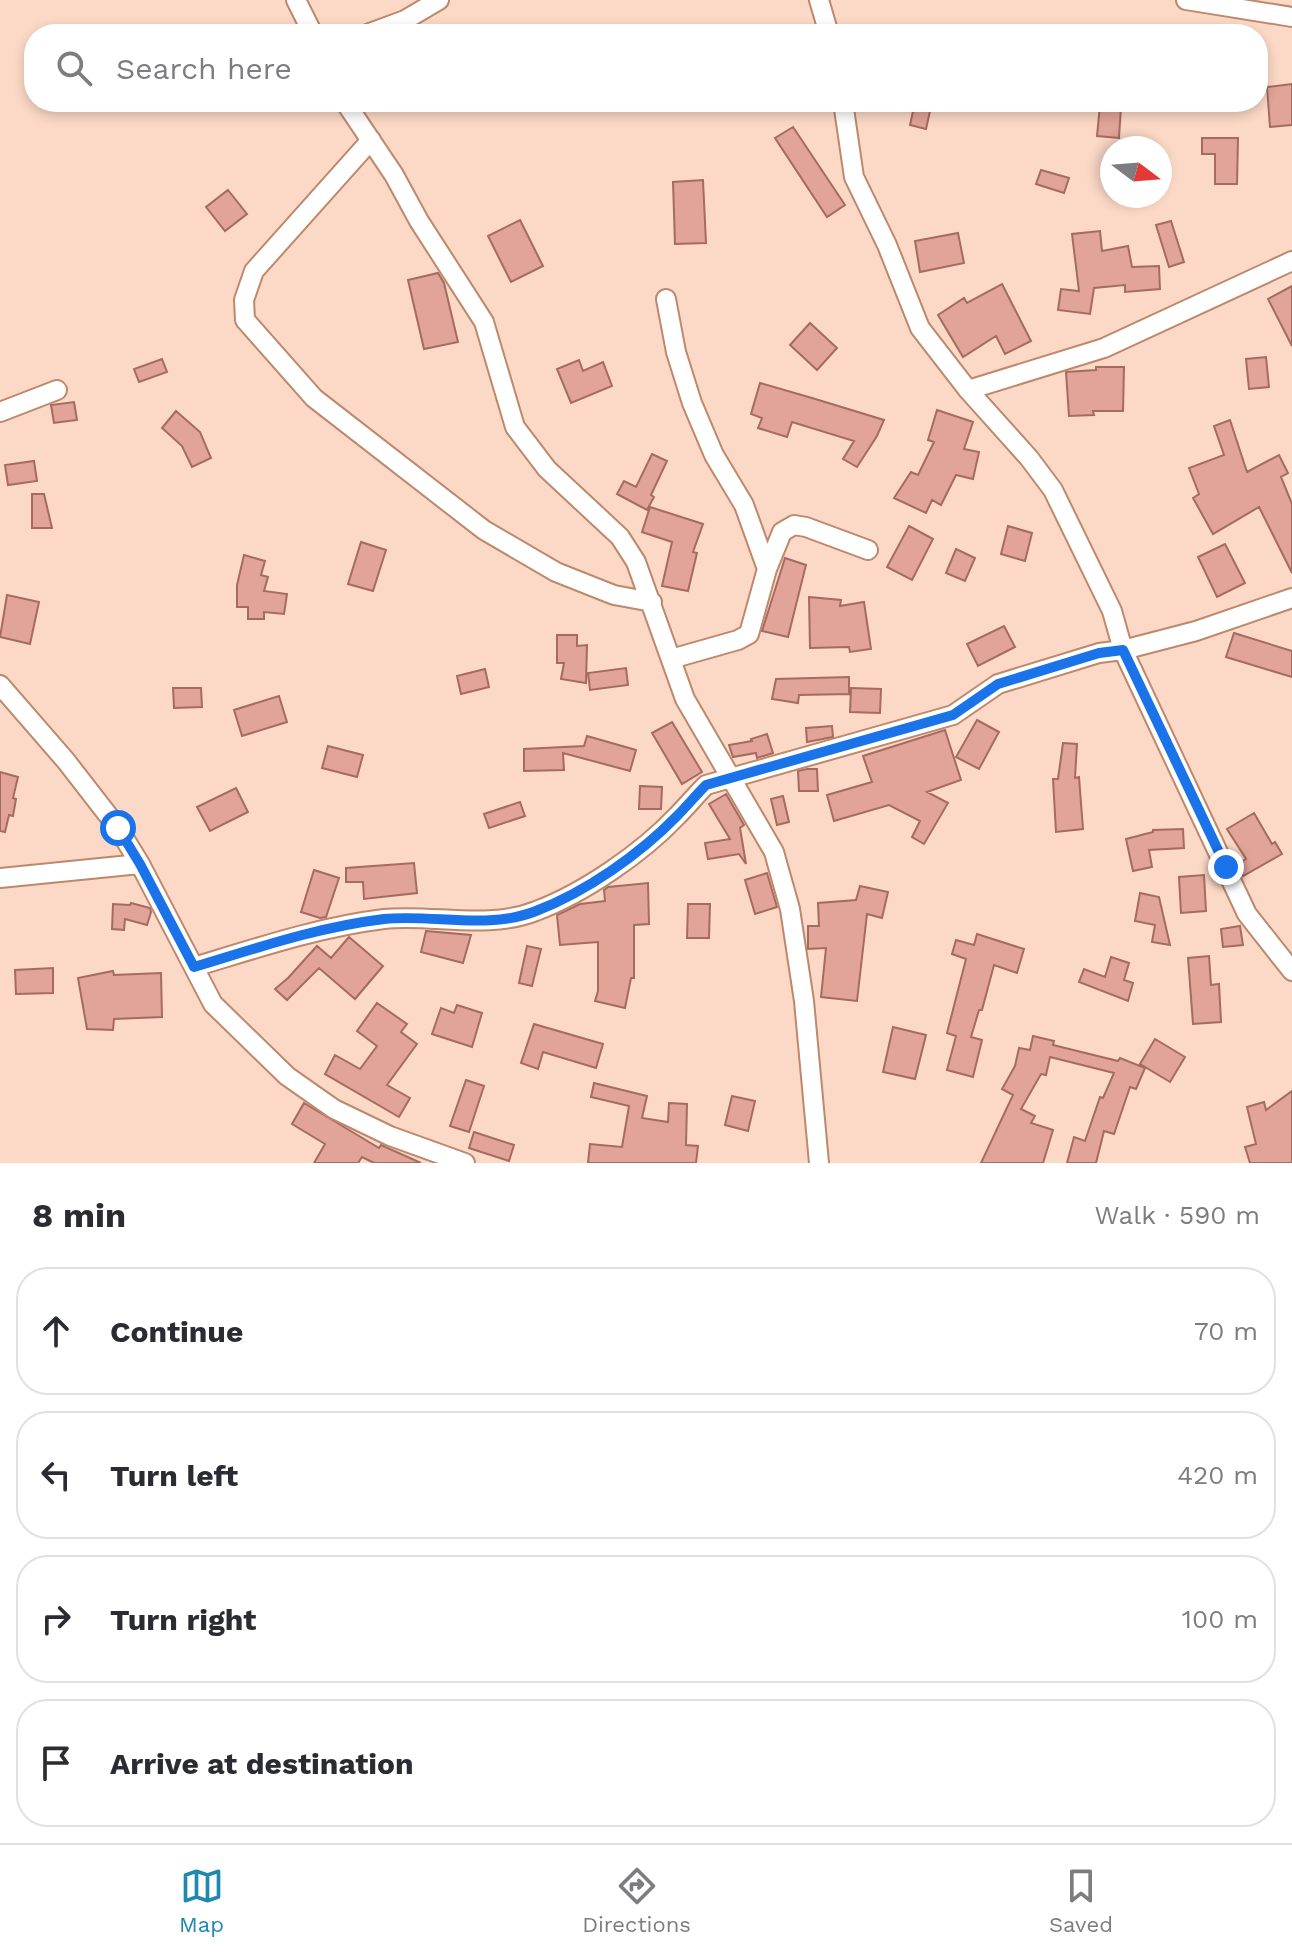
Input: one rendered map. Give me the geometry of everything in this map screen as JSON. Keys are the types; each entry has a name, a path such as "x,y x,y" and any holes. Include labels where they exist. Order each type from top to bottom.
{"street":[{"path":"296,0 308,24"},
{"path":"394,24 439,0"},
{"path":"819,0 826,24"},
{"path":"1186,0 1292,17"},
{"path":"352,112 484,322 515,427 547,469 620,537 636,562 685,699 774,852 790,909 804,1001 819,1163"},
{"path":"844,112 854,177 887,245 920,328 1053,490 1112,611 1123,650 1247,914 1292,971"},
{"path":"371,140 254,271 244,300 245,320 314,398 484,530 556,572 614,595 652,602"},
{"path":"968,390 1104,348 1292,261"},
{"path":"666,299 676,352 692,403 714,455 744,505 767,569"},
{"path":"0,412 57,390"},
{"path":"671,659 749,634 767,569 782,532 794,525 868,550"},
{"path":"194,967 313,931 385,919 481,919 535,912 629,859 706,785 953,715 998,684 1099,653 1196,631 1292,598"},
{"path":"0,685 66,761 118,828 213,1004 287,1076 334,1109 390,1136 465,1163"},
{"path":"0,878 140,864"}],"building":[{"path":"1292,84 1292,125 1270,127 1268,87"},
{"path":"913,112 930,112 926,129 910,125"},
{"path":"1099,112 1121,112 1119,136 1097,136"},
{"path":"793,127 845,205 827,217 775,138"},
{"path":"1202,138 1238,138 1237,184 1215,184 1215,154 1202,154"},
{"path":"1041,170 1069,178 1064,193 1036,184"},
{"path":"703,180 706,243 675,244 673,182"},
{"path":"228,190 247,214 225,231 206,207"},
{"path":"520,220 543,266 511,282 488,236"},
{"path":"1171,221 1184,262 1169,267 1156,225"},
{"path":"1100,231 1102,251 1128,246 1132,267 1159,266 1160,289 1125,292 1125,285 1094,288 1090,314 1058,310 1061,289 1079,291 1072,234"},
{"path":"958,233 964,263 920,272 915,241"},
{"path":"438,273 444,283 458,342 424,349 408,280"},
{"path":"1002,284 1031,341 1005,354 996,336 963,357 938,315 964,298 967,303"},
{"path":"1292,286 1292,346 1268,299"},
{"path":"810,323 837,348 817,370 790,345"},
{"path":"1266,357 1269,387 1249,389 1246,359"},
{"path":"162,359 167,372 139,382 134,369"},
{"path":"579,360 583,371 603,362 612,386 571,403 557,369"},
{"path":"1096,367 1124,367 1123,411 1093,411 1094,415 1069,416 1066,372 1096,370"},
{"path":"760,383 884,420 857,467 843,459 854,441 792,422 787,437 758,428 762,418 751,414"},
{"path":"74,402 77,420 54,423 51,405"},
{"path":"937,410 973,422 964,449 979,452 973,479 956,475 941,505 932,500 926,513 894,498 911,472 918,475 934,442 928,440"},
{"path":"176,411 200,432 211,458 192,467 182,446 162,428"},
{"path":"1230,420 1247,472 1279,455 1288,473 1281,477 1292,504 1292,573 1259,507 1213,534 1193,498 1199,494 1189,468 1224,455 1214,426"},
{"path":"652,454 667,461 647,510 617,494 624,481 636,487"},
{"path":"34,461 37,481 8,485 5,465"},
{"path":"32,494 44,494 52,528 32,528"},
{"path":"650,507 703,524 693,552 697,553 688,591 662,586 672,542 642,532"},
{"path":"909,526 933,539 912,580 887,567"},
{"path":"1008,526 1032,533 1025,561 1001,554"},
{"path":"361,542 386,550 373,591 348,584"},
{"path":"1225,544 1245,583 1217,597 1198,557"},
{"path":"956,549 975,558 965,581 946,573"},
{"path":"244,555 265,561 261,575 268,577 264,591 287,594 284,614 264,612 264,619 248,619 248,607 237,607 237,585"},
{"path":"785,558 806,565 788,637 762,631"},
{"path":"7,595 39,602 30,644 0,637"},
{"path":"809,597 841,600 840,606 864,602 871,649 850,652 849,647 810,648"},
{"path":"1004,626 1015,647 978,666 967,644"},
{"path":"1234,633 1292,651 1292,677 1226,657"},
{"path":"557,635 577,635 577,646 587,645 586,683 561,679 564,663 557,663"},
{"path":"626,668 628,685 590,690 588,673"},
{"path":"485,669 489,687 461,694 457,676"},
{"path":"849,677 849,694 799,695 798,703 772,699 776,679"},
{"path":"173,688 201,688 202,707 174,708"},
{"path":"851,688 881,689 880,713 850,712"},
{"path":"279,696 287,722 242,736 234,710"},
{"path":"977,720 999,732 979,769 956,757"},
{"path":"672,722 702,772 682,784 652,733"},
{"path":"832,726 833,737 807,742 806,728"},
{"path":"945,730 961,780 927,792 948,803 924,844 912,837 920,821 889,805 834,821 827,795 872,782 863,756"},
{"path":"767,734 773,753 757,758 756,753 733,757 729,745 752,741"},
{"path":"587,736 636,750 630,771 563,753 564,770 524,771 524,749 584,746"},
{"path":"1063,743 1077,744 1075,778 1079,777 1083,829 1056,832 1053,779 1058,779"},
{"path":"328,746 363,755 357,777 322,768"},
{"path":"817,769 818,791 799,791 798,771"},
{"path":"0,772 18,777 13,816 9,815 5,832 0,831"},
{"path":"640,786 662,787 661,809 639,809"},
{"path":"236,788 248,812 210,831 197,807"},
{"path":"726,794 744,825 740,828 746,864 739,854 708,859 705,843 730,839 709,804"},
{"path":"783,796 789,822 777,825 771,799"},
{"path":"520,802 525,816 489,828 484,814"},
{"path":"1254,813 1272,844 1275,842 1282,854 1243,876 1237,864 1246,859 1227,829"},
{"path":"1183,829 1184,848 1149,850 1152,867 1133,871 1126,839 1153,830"},
{"path":"414,863 417,893 364,899 363,882 346,882 346,868"},
{"path":"314,870 339,878 326,917 301,912"},
{"path":"767,873 777,907 755,914 745,880"},
{"path":"1204,875 1206,911 1181,913 1179,877"},
{"path":"648,883 649,924 634,925 634,978 631,978 625,1008 595,1001 598,991 598,942 560,945 557,915 580,904 605,901 604,890 608,887"},
{"path":"860,886 888,892 882,918 867,914 857,1001 821,997 826,948 808,949 808,926 819,926 818,903 856,900"},
{"path":"1140,893 1159,897 1170,945 1152,942 1155,925 1135,921"},
{"path":"131,903 150,908 147,925 125,919 124,930 112,929 113,904"},
{"path":"688,904 710,904 709,938 687,938"},
{"path":"1240,926 1243,945 1223,947 1221,929"},
{"path":"426,931 471,935 463,963 421,952"},
{"path":"977,934 1024,949 1017,973 994,965 971,1037 982,1040 973,1077 947,1070 956,1036 947,1033 966,959 952,954 956,940 974,945"},
{"path":"349,937 383,966 355,999 319,968 287,1000 275,989 317,946 331,958"},
{"path":"527,946 541,949 532,986 519,983"},
{"path":"1209,956 1211,985 1219,984 1221,1022 1193,1024 1188,958"},
{"path":"1111,957 1129,963 1124,980 1133,983 1128,1001 1079,982 1084,969 1105,977"},
{"path":"53,968 53,993 16,994 15,970"},
{"path":"113,971 114,975 161,973 162,1017 114,1019 113,1030 87,1029 78,978"},
{"path":"377,1003 407,1024 401,1032 417,1044 387,1085 410,1098 399,1117 325,1074 335,1055 360,1069 377,1046 357,1031"},
{"path":"457,1005 482,1013 472,1047 432,1034 441,1008 454,1013"},
{"path":"534,1024 603,1044 596,1068 543,1052 538,1069 521,1063"},
{"path":"893,1027 926,1035 915,1079 883,1072"},
{"path":"1033,1036 1054,1041 1053,1045 1118,1061 1120,1058 1145,1068 1136,1089 1130,1087 1114,1134 1104,1131 1096,1163 1067,1163 1074,1137 1085,1141 1100,1097 1103,1098 1114,1073 1050,1057 1046,1075 1041,1074 1021,1109 1035,1116 1031,1123 1053,1130 1043,1163 981,1163 1013,1095 1002,1089 1015,1066 1019,1048 1030,1050"},
{"path":"1155,1039 1185,1057 1170,1082 1140,1064"},
{"path":"466,1080 484,1086 469,1132 450,1126"},
{"path":"594,1083 647,1096 642,1118 668,1122 669,1103 687,1104 686,1145 698,1146 696,1163 588,1163 590,1144 622,1147 629,1106 591,1097"},
{"path":"1292,1091 1292,1163 1250,1163 1245,1147 1256,1144 1247,1107 1264,1102 1266,1110"},
{"path":"732,1096 755,1101 748,1131 725,1125"},
{"path":"304,1103 379,1148 381,1145 421,1163 374,1163 362,1157 358,1163 314,1163 325,1144 292,1124"},
{"path":"474,1132 514,1145 509,1161 469,1148"}],"route":[{"path":"118,828 194,967 313,931 385,919 512,917 535,912 554,903 629,859 706,785 953,715 998,684 1099,653 1123,650 1226,867"}]}
